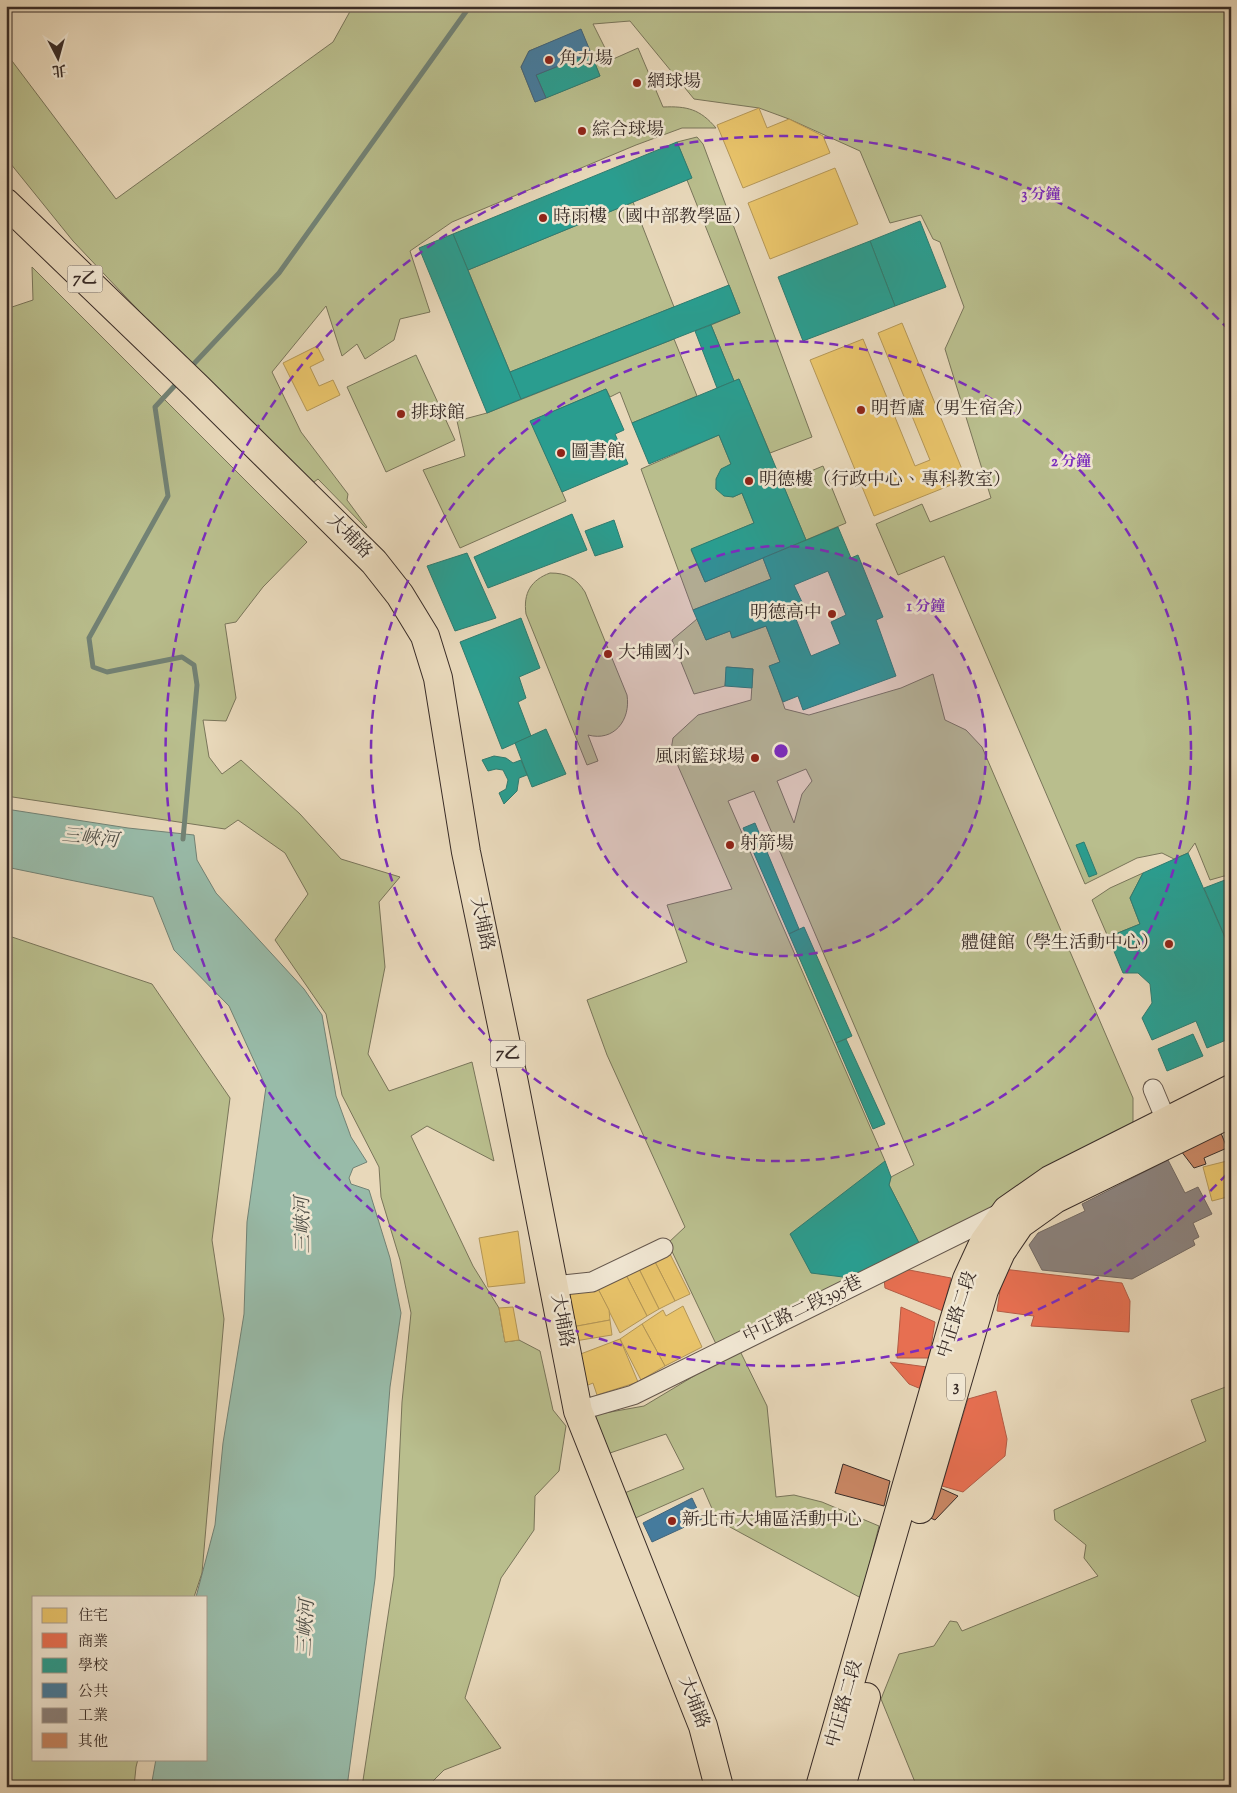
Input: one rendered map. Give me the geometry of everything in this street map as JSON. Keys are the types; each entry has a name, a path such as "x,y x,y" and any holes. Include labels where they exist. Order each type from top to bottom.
{"main road":[{"name":"大埔路","path":"6,203 197,387 374,562 400,595 425,636 438,678 466,852 514,1083 578,1411 703,1726 719,1787"},
{"name":"中正路二段","path":"1171,1130 1231,1089"},
{"name":"中正路二段","path":"820,1787 967,1279 984,1242 1014,1217 1050,1180 1171,1130 1231,1113"},
{"name":"中正路二段","path":"841,1787 984,1290 1002,1252 1014,1217"}],"street":[{"path":"1153,1089 1171,1130"},
{"name":"中正路二段395巷","path":"578,1411 633,1395 1014,1217"},
{"path":"554,1286 592,1282 662,1248"}],"shaded area":[{"path":"353,6 1231,6 1231,877 1224,876 1210,880 1195,843 1188,853 1174,859 1162,853 1137,858 1085,884 944,556 898,575 876,524 922,504 930,522 991,498 945,349 964,307 940,242 933,239 921,215 890,223 860,151 789,119 759,108 694,99 630,21 593,24 611,60 638,48 663,107 679,107 692,110 699,113 716,128 682,128 636,145 452,222 410,251 430,312 400,319 394,340 365,359 357,344 342,356 326,306 272,372 301,432 348,494 347,500 366,528 318,479 306,488 73,241 6,158 6,53 116,199 333,42","holes":["581,30 600,76 535,102 521,67 529,51"]},
{"path":"697,137 703,144 812,437 770,453 739,379 734,381 711,325 740,313 687,180 691,177 677,142"},
{"path":"633,202 674,307 510,372 468,270"},
{"path":"32,267 307,542 263,587 236,622 225,624 236,698 226,721 203,720 209,757 222,774 241,760 300,814 341,859 400,877 379,902 385,967 368,1054 389,1091 472,1062 494,1161 427,1126 411,1136 473,1266 499,1308 505,1342 519,1340 540,1351 553,1410 566,1426 559,1471 535,1496 534,1530 501,1578 465,1698 501,1748 444,1770 427,1787 362,1787 394,1576 402,1402 411,1313 400,1260 381,1197 379,1167 342,1095 326,1014 275,940 308,894 285,853 238,820 225,829 6,796 6,309 33,300"},
{"path":"674,339 697,396 632,423 620,392 610,397 606,389 531,421 566,501 460,548 423,470 465,456 457,421 487,413"},
{"name":"排球館","path":"416,355 455,440 386,472 347,387"},
{"path":"719,435 731,464 719,473 716,489 733,497 742,493 754,523 691,550 705,582 763,558 771,579 693,610 641,469"},
{"path":"823,466 846,523 806,540 782,483"},
{"path":"550,573 570,577 585,592 627,695 626,713 619,727 606,735 588,735 598,761 587,765 526,614 525,606 530,588 538,579"},
{"path":"697,619 706,640 730,631 733,638 766,626 780,662 770,666 785,709 809,715 901,688 933,674 945,720 966,730 982,747 1133,1098 1133,1130 1002,1203 919,1243 889,1185 891,1177 914,1165 754,791 728,801 885,1161 851,1278 716,1344 668,1243 685,1227 607,1055 587,1000 687,962 667,905 732,889 671,750 673,738 698,715 751,700 753,669 727,667 725,686 694,694 672,640","holes":["806,769 812,781 802,794 794,823 777,781"]},
{"path":"1143,873 1130,898 1140,924 1108,937 1092,900 1110,888"},
{"path":"6,935 152,984 230,1098 212,1240 224,1319 202,1573 194,1596 32,1596 32,1760 138,1760 134,1787 6,1787"},
{"path":"739,1349 767,1406 776,1497 794,1495 822,1502 879,1526 861,1598 717,1520 703,1488 631,1520 622,1494 684,1469 666,1434 607,1454 588,1416 644,1406"},
{"path":"1231,1385 1231,1787 917,1787 881,1699 899,1654 934,1646 950,1621 957,1622 962,1631 1098,1576 1084,1558 1086,1545 1055,1520 1054,1510 1206,1441 1191,1400"}],"water":[{"name":"三峽河","path":"6,809 128,828 194,835 197,860 216,893 304,989 322,1015 336,1096 351,1137 367,1162 353,1168 349,1178 351,1184 369,1190 390,1258 401,1313 390,1387 375,1579 347,1787 151,1787 156,1760 208,1760 208,1596 196,1596 215,1525 223,1443 244,1314 247,1222 266,1087 229,1006 174,950 153,897 6,867"}],"building: 住宅":[{"path":"759,108 767,128 789,119 823,136 830,153 743,188 717,125"},
{"path":"835,168 858,224 770,259 748,203"},
{"name":"明哲廬（男生宿舍）","path":"902,323 966,479 874,516 810,360 863,339 915,466 930,460 878,333"},
{"path":"317,346 324,360 310,367 319,386 333,380 340,395 307,411 283,363"},
{"path":"1231,1160 1231,1196 1212,1201 1203,1167"},
{"path":"518,1231 525,1283 488,1287 479,1238"},
{"path":"668,1250 690,1294 675,1301 653,1258"},
{"path":"653,1258 675,1301 659,1309 637,1265"},
{"path":"637,1265 659,1309 647,1316 624,1271"},
{"path":"624,1271 647,1316 620,1333 596,1285"},
{"path":"596,1285 609,1310 610,1320 572,1327 565,1288"},
{"path":"683,1306 702,1347 665,1366 642,1324 663,1310 666,1316"},
{"path":"513,1307 519,1340 505,1342 499,1308"},
{"path":"610,1320 612,1335 575,1341 572,1327"},
{"path":"642,1324 665,1366 641,1380 620,1339"},
{"path":"620,1339 638,1382 597,1395 593,1383 588,1385 578,1355"}],"building: 商業":[{"path":"904,1269 951,1278 943,1311 885,1288 884,1279"},
{"path":"1003,1269 1122,1283 1130,1301 1129,1332 1031,1326 1034,1316 997,1311"},
{"path":"901,1307 935,1322 929,1358 897,1358"},
{"path":"890,1362 927,1367 926,1391 909,1384"},
{"path":"996,1391 1007,1439 1005,1456 963,1492 942,1486 968,1399"}],"building: 學校":[{"path":"591,53 600,76 546,98 536,75"},
{"name":"時雨樓（國中部教學區）","path":"677,142 692,178 468,270 453,234"},
{"path":"920,221 946,287 895,306 870,241"},
{"path":"453,234 521,399 487,413 419,248"},
{"path":"870,241 895,306 803,341 778,277"},
{"path":"729,285 740,313 521,399 510,372"},
{"path":"711,325 734,381 717,388 695,331"},
{"name":"明德樓（行政中心、專科教室）","path":"739,379 806,540 705,582 691,549 754,523 742,493 733,497 724,496 716,489 716,479 721,469 731,464 719,435 649,464 632,423"},
{"path":"606,389 624,430 615,434 628,464 562,492 530,421"},
{"path":"572,514 587,550 488,588 474,557"},
{"path":"614,520 623,547 595,556 585,531"},
{"path":"838,527 851,558 858,555 883,617 876,620 896,676 803,710 798,696 783,702 769,666 780,662 766,626 732,638 730,631 706,640 693,610 771,579 763,558","holes":["828,571 846,615 831,622 840,644 811,656 791,607 802,602 794,585"]},
{"path":"467,553 496,618 455,631 427,566"},
{"path":"521,618 540,668 519,677 526,698 518,702 531,736 502,749 460,642"},
{"path":"726,667 753,669 752,688 725,686"},
{"path":"546,729 566,774 532,787 515,743"},
{"path":"494,756 506,758 513,763 521,760 527,775 519,778 517,791 504,804 499,793 506,789 508,780 503,770 488,771 482,760"},
{"path":"755,823 799,929 789,934 743,828"},
{"path":"1084,842 1097,874 1089,877 1076,845"},
{"name":"體健館（學生活動中心）","path":"1188,853 1231,951 1231,1038 1207,1048 1196,1021 1152,1040 1142,1018 1152,1003 1150,984 1138,973 1123,973 1108,937 1140,924 1130,898 1143,873"},
{"path":"1225,880 1231,881 1231,951 1204,888"},
{"path":"804,927 852,1036 836,1043 789,934"},
{"path":"1193,1034 1203,1056 1167,1071 1158,1049"},
{"path":"846,1039 885,1124 873,1129 836,1043"},
{"path":"885,1161 891,1177 889,1185 919,1243 851,1278 811,1273 790,1234"}],"building: 公共":[{"name":"角力場","path":"581,29 591,53 536,75 546,98 535,102 521,67 529,51"},
{"name":"新北市大埔區活動中心","path":"692,1498 702,1519 652,1542 643,1523"}],"building: 工業":[{"path":"1168,1160 1185,1193 1198,1187 1212,1214 1193,1223 1199,1237 1193,1240 1195,1245 1132,1279 1042,1270 1029,1245 1038,1233 1085,1211 1082,1204"}],"building: 其他":[{"path":"1221,1133 1227,1148 1204,1158 1206,1164 1194,1168 1181,1151"},
{"path":"843,1464 890,1481 884,1506 835,1493"},
{"path":"938,1487 958,1496 935,1520 926,1516"}],"waterway":[{"path":"189,369 279,273 470,6"},
{"path":"179,381 155,407 168,496 89,638 93,667 107,672 182,657 194,665 197,685 183,839"}],"place":[{"name":"角力場","path":"549,60"},
{"name":"網球場","path":"637,83"},
{"name":"綜合球場","path":"582,131"},
{"name":"時雨樓（國中部教學區）","path":"543,218"},
{"name":"明哲廬（男生宿舍）","path":"861,410"},
{"name":"排球館","path":"401,414"},
{"name":"圖書館","path":"561,453"},
{"name":"明德樓（行政中心、專科教室）","path":"749,481"},
{"name":"明德高中","path":"832,614"},
{"name":"大埔國小","path":"608,654"},
{"name":"風雨籃球場","path":"755,758"},
{"name":"射箭場","path":"730,845"},
{"name":"體健館（學生活動中心）","path":"1169,944"},
{"name":"新北市大埔區活動中心","path":"672,1521"}]}
